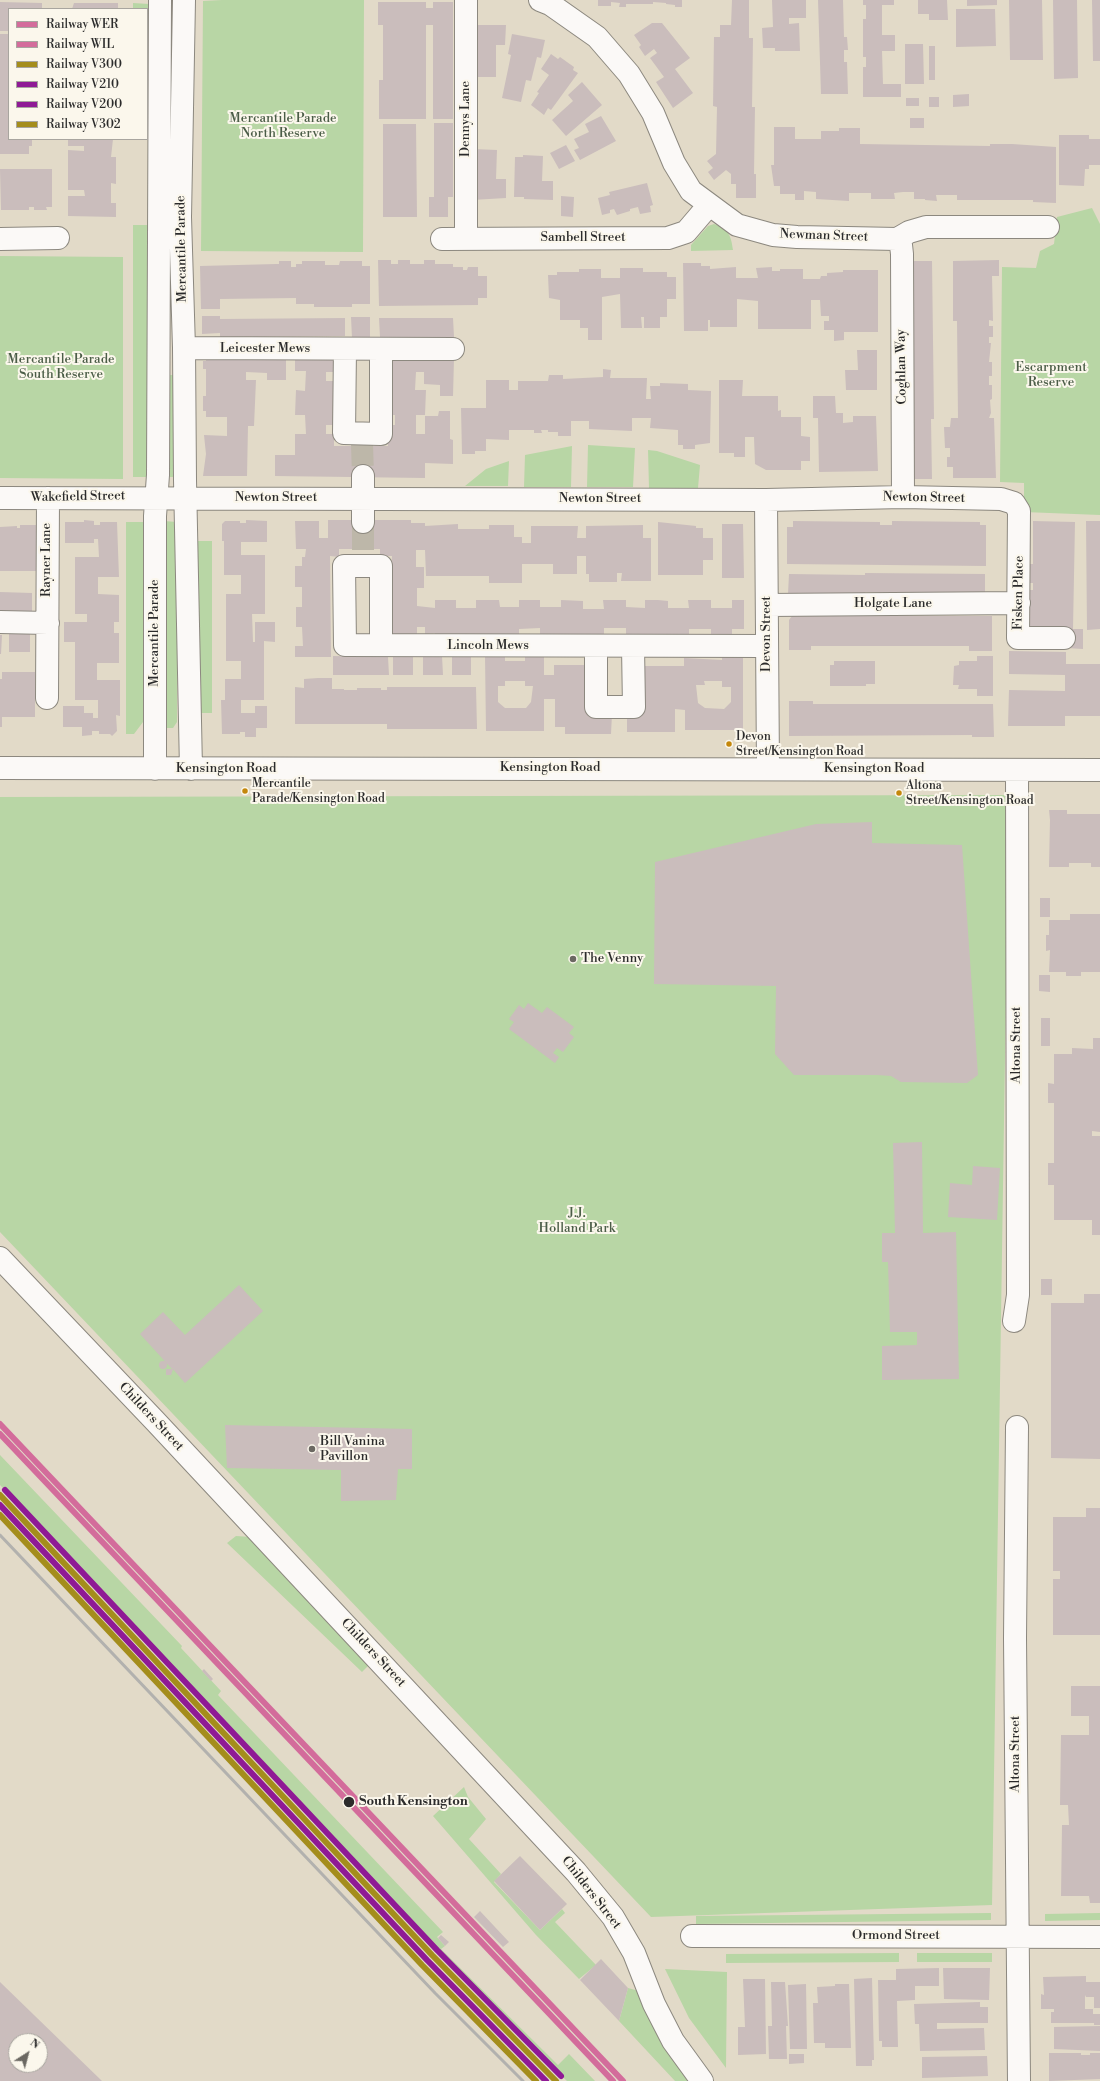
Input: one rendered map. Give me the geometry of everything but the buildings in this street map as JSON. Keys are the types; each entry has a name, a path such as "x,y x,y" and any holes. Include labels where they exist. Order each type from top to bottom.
{"street":[{"name":"Mercantile Parade","path":"156,768 156,497 158,475 160,0"},
{"name":"Mercantile Parade","path":"184,0 180,217 184,348 191,768"},
{"name":"Dennys Lane","path":"466,0 466,239"},
{"name":"Newman Street","path":"540,0 550,4 597,37 629,74 652,113 681,176 691,191 737,225 773,235 897,239 909,232 926,227 1048,227"},
{"name":"Sambell Street","path":"442,239 676,237 686,232 709,204"},
{"path":"0,239 58,238"},
{"name":"Coghlan Way","path":"897,239 901,245 902,254 903,497"},
{"name":"Leicester Mews","path":"184,348 453,349"},
{"path":"345,349 344,433 362,439 381,434 381,349"},
{"path":"363,476 363,522"},
{"path":"156,497 186,497"},
{"name":"Wakefield Street","path":"0,498 156,497"},
{"name":"Newton Street","path":"186,497 766,500 903,497 1001,499 1014,503"},
{"name":"Rayner Lane","path":"47,698 48,498"},
{"name":"Devon Street","path":"766,500 768,605 768,769"},
{"name":"Fisken Place","path":"1014,503 1019,514 1018,638 1064,638"},
{"name":"Lincoln Mews","path":"381,645 381,566 362,558 344,566 344,645 596,647 767,646"},
{"name":"Holgate Lane","path":"768,605 1019,603"},
{"path":"0,622 48,623"},
{"path":"596,647 596,707 634,707 634,647"},
{"name":"Kensington Road","path":"0,768 1100,770"},
{"name":"Altona Street","path":"1014,1321 1018,1295 1017,770"},
{"name":"Childers Street","path":"0,1258 156,1422 576,1872 613,1917 634,1953 654,2004 673,2041 702,2081"},
{"name":"Altona Street","path":"1017,1427 1015,1638 1019,2081"},
{"name":"Ormond Street","path":"692,1936 1100,1937"}],"green space":[{"name":"Mercantile Parade North Reserve","path":"364,0 363,252 201,251 203,1"},
{"path":"133,3 149,4 148,23 148,8 133,8"},
{"path":"169,12 175,12 176,130 169,130"},
{"name":"Escarpment Reserve","path":"1092,208 1100,224 1100,515 1024,512 1024,483 1000,482 1002,267 1036,268 1040,251 1054,244 1057,217"},
{"path":"714,224 726,231 730,237 733,250 691,251 691,245 708,226"},
{"path":"133,225 155,225 148,477 133,477"},
{"name":"Mercantile Parade South Reserve","path":"0,256 123,257 123,479 0,478"},
{"path":"166,375 175,375 175,477 166,477"},
{"path":"588,445 635,448 633,487 587,487"},
{"path":"572,446 571,487 524,487 525,455"},
{"path":"648,450 657,451 700,465 698,488 649,488"},
{"path":"509,461 508,486 465,486 486,469"},
{"path":"164,521 177,522 177,722 173,728 167,728 164,721"},
{"path":"126,522 144,522 143,722 134,734 126,734"},
{"path":"197,541 212,541 212,713 197,713"},
{"name":"J.J. Holland Park","path":"1009,795 992,1905 651,1917 0,1232 0,797"},
{"path":"0,1455 182,1646 181,1648 221,1691 218,1695 443,1932 437,1937 445,1946 441,1949 558,2065 569,2054 595,2081 567,2081 520,2037 430,1943 0,1485"},
{"path":"236,1536 251,1537 370,1664 362,1672 227,1543"},
{"path":"464,1787 468,1797 486,1819 469,1839 501,1874 494,1882 540,1930 562,1909 565,1913 555,1922 596,1965 579,1979 536,1935 433,1816"},
{"path":"991,1913 991,1920 696,1924 696,1916"},
{"path":"1100,1913 1100,1920 1045,1921 1045,1914"},
{"path":"899,1953 899,1962 726,1963 726,1954"},
{"path":"917,1953 992,1953 992,1962 917,1962"},
{"path":"665,1969 727,1972 726,2068 689,2018"},
{"path":"628,1988 639,1991 662,2045 688,2081 675,2081 619,2021"}],"tunnel":[{"path":"362,444 363,476"},
{"path":"363,522 363,550"}],"railway":[{"path":"0,1535 435,1993 523,2081"}],"rail line":[{"name":"WER","path":"0,1424 623,2081"},
{"name":"WIL","path":"0,1434 613,2081"},
{"name":"V200","path":"5,1490 437,1950 561,2076"},
{"name":"V300","path":"0,1495 432,1955 556,2081"},
{"name":"V210","path":"0,1505 427,1960 546,2081"},
{"name":"V302","path":"0,1515 422,1965 536,2081"}],"place":[{"name":"Devon Street/Kensington Road","path":"729,744"},
{"name":"Mercantile Parade/Kensington Road","path":"245,791"},
{"name":"Altona Street/Kensington Road","path":"899,793"},
{"name":"The Venny","path":"573,959"},
{"name":"Bill Vanina Pavillon","path":"312,1449"},
{"name":"South Kensington","path":"349,1802"}]}
